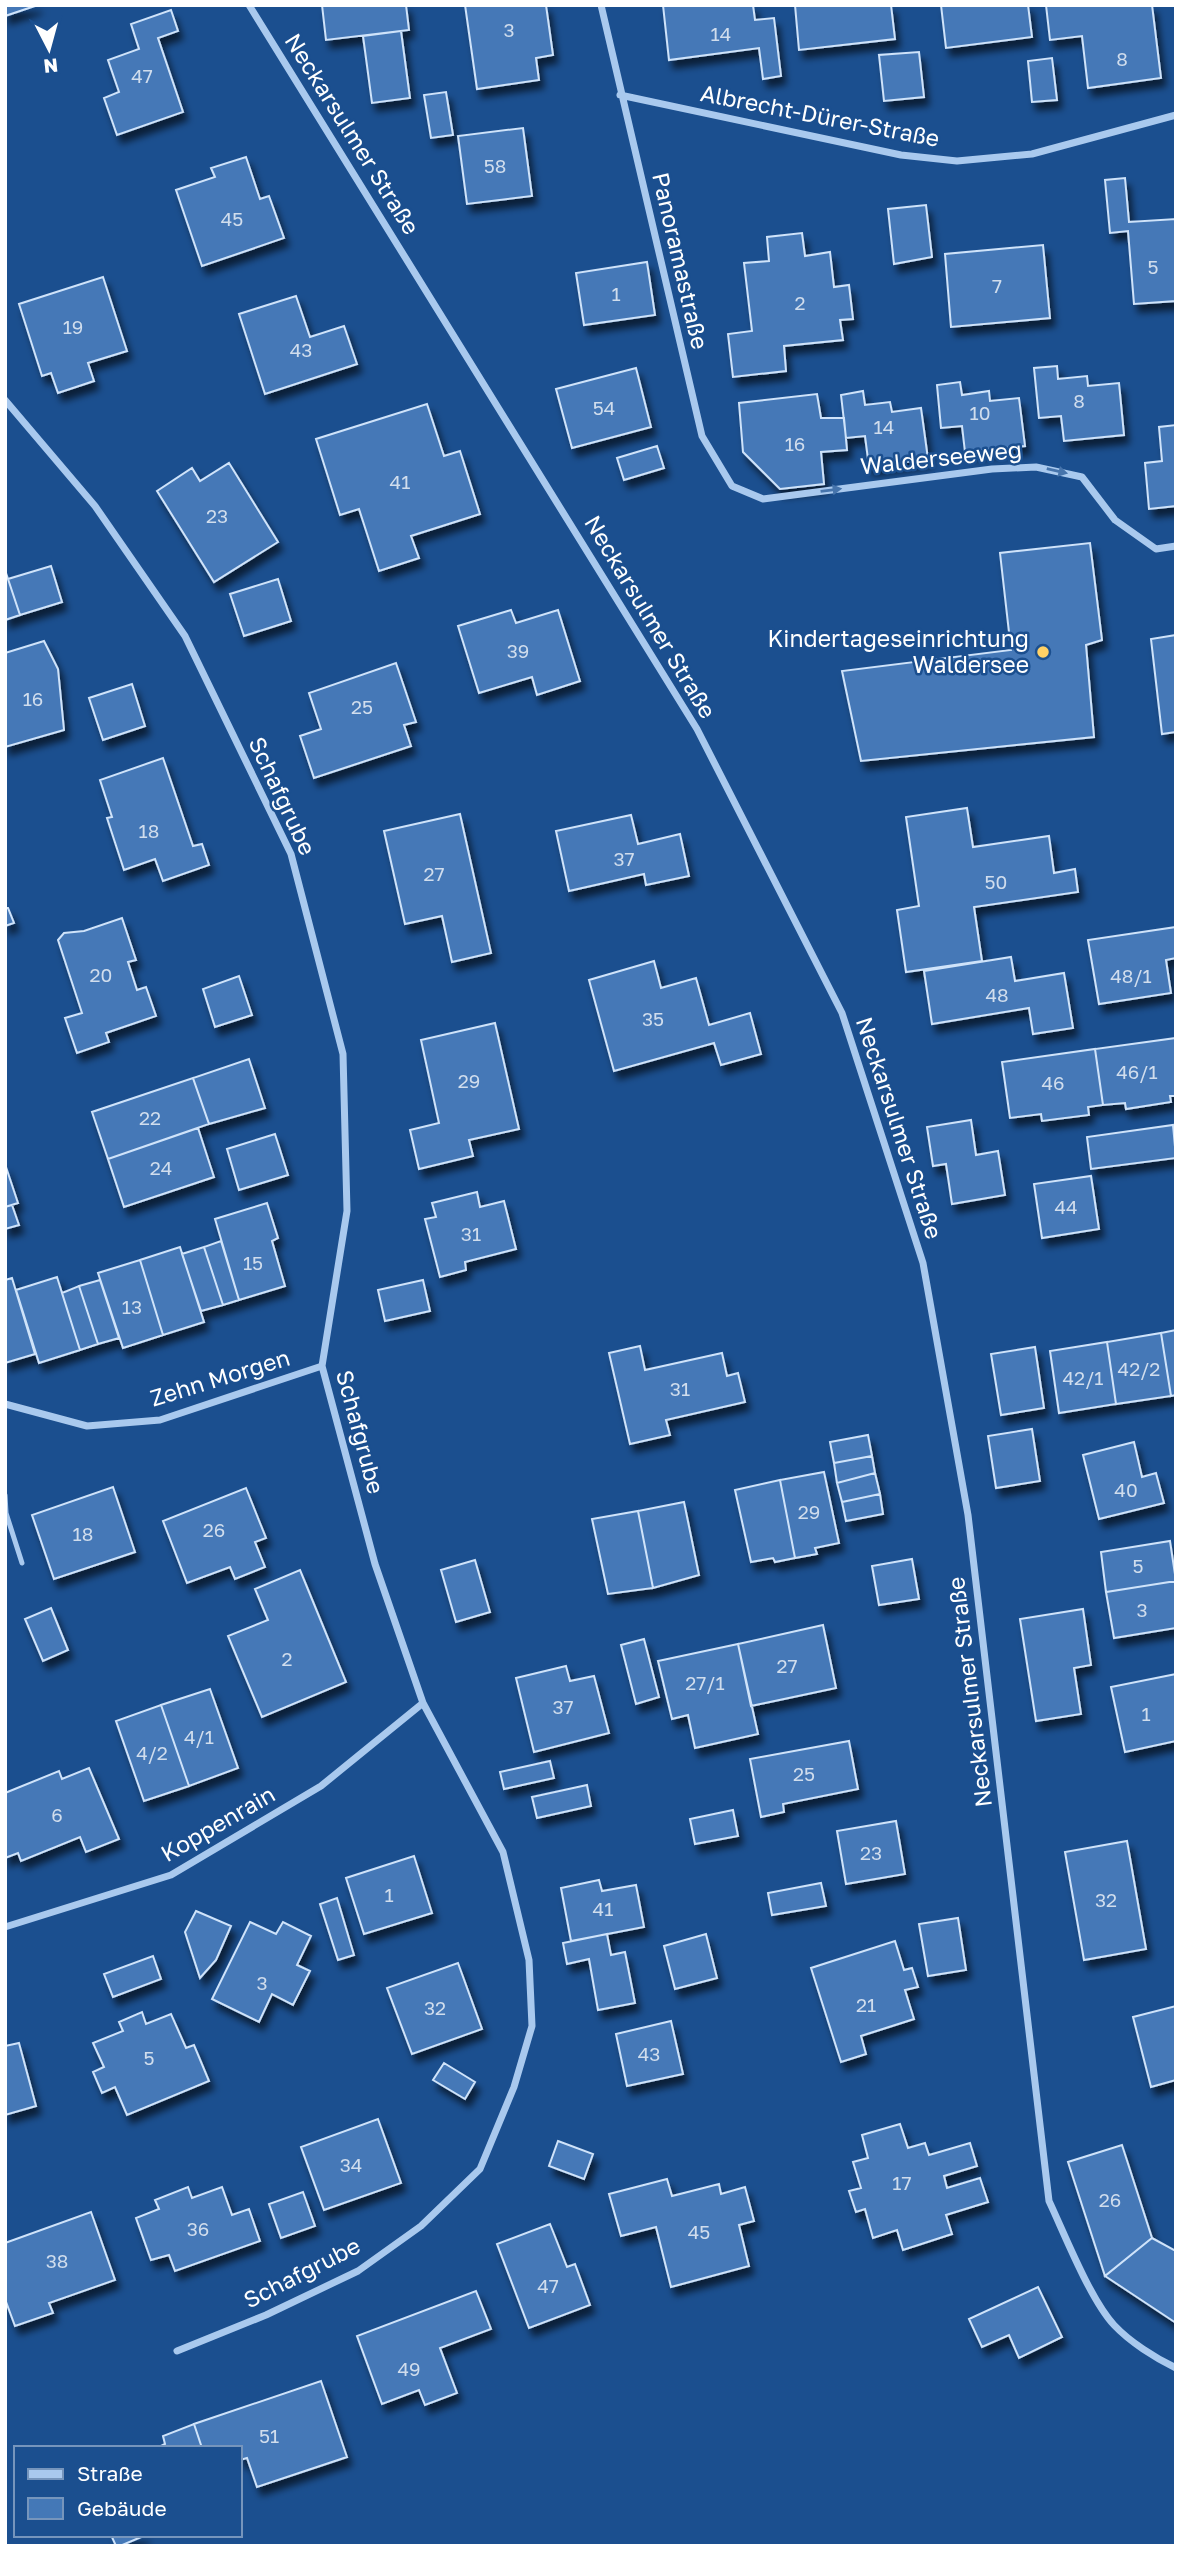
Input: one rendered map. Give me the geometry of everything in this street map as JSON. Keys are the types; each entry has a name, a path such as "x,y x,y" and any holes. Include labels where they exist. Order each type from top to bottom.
{"street":[{"name":"Neckarsulmer Straße","path":"249,5 697,729 842,1013 923,1263 963,1490 1049,2201 1082,2272 1113,2325 1161,2361 1176,2368"},
{"name":"Panoramastraße","path":"601,5 702,436 732,486 764,499"},
{"name":"Albrecht-Dürer-Straße","path":"620,95 901,155 957,161 1032,153 1176,115"},
{"name":"Schafgrube","path":"5,400 95,506 185,636 291,854 343,1054 347,1211 322,1366 375,1564 423,1703 503,1852 529,1960 532,2026 514,2087 480,2169 421,2226 358,2271 266,2315 177,2351"},
{"name":"Walderseeweg","path":"764,499 992,469 1036,467 1082,477 1115,520 1156,549 1176,546"},
{"name":"Zehn Morgen","path":"5,1404 87,1426 160,1420 322,1366"},
{"name":"Koppenrain","path":"5,1927 171,1875 321,1786 423,1703"}],"lane":[{"path":"5,1495 6,1513 22,1563"}],"building":[{"path":"5,5 38,5 5,16"},
{"path":"322,5 406,5 409,30 326,40"},
{"path":"465,5 546,5 553,55 536,58 539,80 477,89"},
{"path":"663,5 753,5 755,20 774,18 781,76 763,79 759,48 669,60"},
{"path":"795,5 891,5 895,39 799,50"},
{"path":"941,5 1028,5 1032,37 946,48"},
{"path":"1046,5 1152,5 1161,78 1088,88 1082,36 1050,40"},
{"path":"171,10 178,31 158,38 183,112 117,135 104,98 119,92 108,60 139,49 131,24"},
{"path":"401,31 410,98 372,103 363,36"},
{"path":"919,52 924,97 884,101 879,55"},
{"path":"1052,58 1057,100 1032,102 1028,61"},
{"path":"446,92 453,135 431,138 424,95"},
{"path":"523,128 532,196 467,204 458,136"},
{"path":"246,157 260,199 269,196 284,238 202,266 176,190 215,177 211,168"},
{"path":"1125,178 1129,222 1176,219 1176,301 1134,304 1128,231 1110,233 1105,180"},
{"path":"926,205 932,257 894,264 888,209"},
{"path":"802,233 805,256 830,252 834,287 849,285 853,319 840,320 843,340 784,346 786,371 733,377 728,334 752,331 744,263 769,261 767,237"},
{"path":"1043,245 1050,318 951,327 945,254"},
{"path":"647,262 655,315 584,325 576,273"},
{"path":"103,277 127,351 88,363 94,381 58,393 51,373 42,376 19,304"},
{"path":"296,296 310,337 344,326 357,364 265,394 239,314"},
{"path":"1057,366 1058,379 1087,376 1088,386 1119,383 1124,435 1064,441 1061,416 1039,418 1034,368"},
{"path":"636,368 651,427 572,448 556,389"},
{"path":"960,382 962,395 989,391 990,401 1019,398 1025,446 965,452 962,426 941,428 937,385"},
{"path":"863,391 865,405 890,402 892,412 921,408 928,459 869,467 865,436 846,438 841,395"},
{"path":"817,394 821,418 844,418 847,450 821,452 824,484 780,489 743,452 739,403"},
{"path":"427,404 444,456 460,451 480,514 411,536 419,558 379,571 359,509 340,515 316,439"},
{"path":"1176,425 1176,506 1149,509 1145,463 1162,461 1159,427"},
{"path":"657,446 664,468 624,480 617,458"},
{"path":"229,463 278,542 214,582 157,491 192,468 200,481"},
{"name":"Kindertageseinrichtung Waldersee","path":"1090,543 1102,640 1086,645 1094,737 861,761 842,671 1011,650 1000,553"},
{"path":"51,566 62,602 20,615 8,579"},
{"path":"5,570 20,615 5,620"},
{"path":"278,579 291,621 244,636 230,594"},
{"path":"511,610 516,623 558,610 580,681 537,695 532,677 479,693 458,626"},
{"path":"1176,635 1176,732 1162,734 1151,639"},
{"path":"44,641 58,669 64,730 5,747 5,653"},
{"path":"396,663 416,722 404,725 411,746 314,778 300,736 321,729 309,693"},
{"path":"132,684 145,726 103,740 89,698"},
{"path":"163,758 193,846 202,844 209,865 163,881 155,859 124,870 107,818 112,817 100,780"},
{"path":"967,808 973,847 1049,836 1054,873 1075,869 1078,892 974,907 982,961 906,972 897,910 919,906 906,817"},
{"path":"460,814 491,953 452,962 442,916 405,924 384,831"},
{"path":"631,815 638,844 680,834 689,876 646,885 644,874 569,891 556,831"},
{"path":"5,908 8,908 14,923 5,926"},
{"path":"122,918 136,960 128,962 137,990 146,987 156,1016 106,1033 109,1042 77,1053 65,1018 82,1013 58,940 64,933 84,931"},
{"path":"1176,927 1176,958 1166,960 1171,993 1099,1004 1088,940"},
{"path":"1011,957 1015,981 1064,973 1073,1028 1033,1034 1029,1008 932,1024 924,971"},
{"path":"654,961 661,988 696,978 709,1025 750,1013 761,1054 721,1065 714,1043 614,1071 589,980"},
{"path":"239,976 252,1015 215,1027 203,989"},
{"path":"495,1023 519,1129 469,1140 473,1156 419,1169 410,1130 439,1123 421,1040"},
{"path":"1176,1038 1176,1096 1170,1096 1171,1102 1126,1109 1125,1103 1103,1105 1095,1049"},
{"path":"1095,1049 1103,1105 1088,1107 1089,1115 1042,1121 1041,1114 1010,1118 1002,1062"},
{"path":"249,1059 265,1108 209,1124 193,1078"},
{"path":"193,1078 209,1124 108,1159 92,1112"},
{"path":"971,1120 976,1155 998,1151 1005,1195 952,1204 946,1164 933,1166 927,1127"},
{"path":"1173,1125 1176,1158 1091,1169 1087,1137"},
{"path":"198,1128 214,1177 124,1207 108,1159"},
{"path":"275,1134 288,1175 239,1190 227,1149"},
{"path":"5,1164 18,1203 5,1207"},
{"path":"1091,1176 1099,1229 1042,1238 1034,1184"},
{"path":"477,1192 480,1207 504,1201 516,1249 465,1262 466,1270 440,1277 425,1219 436,1217 432,1203"},
{"path":"267,1203 278,1238 272,1241 285,1286 239,1300 215,1219"},
{"path":"12,1205 19,1225 5,1229 5,1207"},
{"path":"221,1241 239,1300 223,1305 204,1247"},
{"path":"180,1247 204,1322 163,1335 140,1260"},
{"path":"204,1247 223,1305 201,1311 182,1254"},
{"path":"140,1260 163,1335 123,1348 98,1273"},
{"path":"57,1277 80,1350 39,1363 16,1290"},
{"path":"12,1278 35,1354 5,1363 5,1280"},
{"path":"100,1280 119,1338 98,1344 79,1286"},
{"path":"423,1280 430,1311 385,1321 378,1290"},
{"path":"79,1286 98,1344 80,1350 62,1293"},
{"path":"1176,1330 1176,1395 1171,1396 1161,1333"},
{"path":"1161,1333 1171,1396 1116,1404 1107,1342"},
{"path":"1107,1342 1116,1404 1059,1413 1050,1351"},
{"path":"640,1346 645,1370 722,1353 727,1376 738,1373 745,1402 666,1420 670,1435 630,1444 609,1353"},
{"path":"1035,1347 1044,1408 1001,1415 991,1354"},
{"path":"1032,1429 1040,1481 996,1488 988,1436"},
{"path":"868,1435 872,1456 834,1463 830,1442"},
{"path":"1134,1442 1142,1477 1156,1473 1164,1503 1099,1519 1083,1455"},
{"path":"872,1456 875,1473 837,1483 834,1463"},
{"path":"824,1472 839,1543 815,1548 817,1554 795,1558 780,1480"},
{"path":"875,1473 880,1494 842,1502 837,1483"},
{"path":"780,1480 795,1558 775,1562 773,1558 751,1562 735,1490"},
{"path":"113,1487 135,1552 54,1579 32,1515"},
{"path":"246,1488 266,1538 255,1542 265,1567 235,1579 230,1567 187,1583 163,1521"},
{"path":"880,1494 883,1514 846,1521 842,1502"},
{"path":"684,1502 699,1575 653,1588 638,1511"},
{"path":"638,1511 653,1588 608,1594 592,1519"},
{"path":"1170,1541 1176,1581 1106,1592 1101,1552"},
{"path":"912,1559 919,1599 879,1605 872,1566"},
{"path":"475,1560 490,1612 456,1622 441,1570"},
{"path":"300,1570 346,1682 262,1717 228,1636 268,1620 255,1589"},
{"path":"1176,1581 1176,1628 1114,1638 1106,1592"},
{"path":"51,1608 68,1650 43,1661 25,1619"},
{"path":"1083,1609 1091,1665 1074,1668 1081,1714 1036,1721 1020,1619"},
{"path":"823,1625 836,1688 751,1706 738,1644"},
{"path":"644,1639 659,1697 636,1704 621,1645"},
{"path":"738,1644 758,1734 695,1748 688,1715 672,1719 658,1661"},
{"path":"566,1666 570,1681 594,1676 609,1733 534,1752 516,1678"},
{"path":"1176,1674 1176,1741 1125,1752 1111,1687"},
{"path":"210,1689 238,1768 189,1786 161,1705"},
{"path":"161,1705 189,1786 144,1801 116,1721"},
{"path":"849,1741 858,1789 783,1804 784,1812 761,1817 750,1759"},
{"path":"550,1761 554,1778 504,1789 500,1772"},
{"path":"89,1768 119,1839 86,1852 80,1837 21,1861 18,1853 5,1858 5,1793 59,1771 62,1779"},
{"path":"587,1785 591,1806 537,1818 532,1797"},
{"path":"733,1810 738,1836 695,1844 690,1819"},
{"path":"896,1821 905,1874 846,1884 837,1831"},
{"path":"1127,1841 1146,1949 1084,1960 1065,1852"},
{"path":"414,1856 432,1913 364,1934 346,1878"},
{"path":"599,1880 602,1891 636,1885 644,1927 571,1941 561,1888"},
{"path":"821,1883 826,1906 772,1915 768,1893"},
{"path":"337,1898 354,1955 338,1960 320,1904"},
{"path":"196,1911 231,1926 216,1960 200,1978 185,1932"},
{"path":"958,1918 966,1970 928,1976 919,1924"},
{"path":"250,1922 276,1934 283,1922 311,1936 297,1965 310,1971 293,2005 272,1994 259,2022 212,1999"},
{"path":"607,1934 611,1955 625,1952 635,2003 598,2010 589,1959 567,1964 563,1943"},
{"path":"706,1934 717,1978 675,1989 664,1946"},
{"path":"895,1941 904,1970 912,1968 918,1987 905,1990 914,2019 861,2036 866,2054 841,2062 811,1968"},
{"path":"153,1956 161,1979 113,1997 104,1974"},
{"path":"458,1963 482,2029 412,2054 387,1988"},
{"path":"1176,2006 1176,2080 1151,2087 1133,2017"},
{"path":"142,2012 146,2024 171,2014 186,2048 194,2045 209,2081 127,2115 115,2087 102,2093 93,2072 104,2067 93,2043 123,2031 119,2022"},
{"path":"671,2021 683,2074 627,2086 616,2034"},
{"path":"19,2043 36,2106 5,2115 5,2046"},
{"path":"444,2063 475,2082 465,2099 433,2080"},
{"path":"378,2119 401,2183 324,2210 301,2147"},
{"path":"900,2124 908,2148 925,2143 929,2155 970,2143 977,2166 944,2176 947,2188 980,2178 988,2202 946,2215 952,2234 903,2250 897,2230 873,2238 865,2209 856,2212 849,2191 861,2188 853,2162 868,2158 862,2135"},
{"path":"558,2141 593,2154 584,2179 549,2166"},
{"path":"1122,2145 1152,2238 1105,2276 1068,2162"},
{"path":"667,2179 672,2196 719,2184 721,2194 745,2187 754,2221 739,2225 749,2266 671,2287 656,2227 621,2236 609,2194"},
{"path":"188,2187 192,2198 222,2187 232,2215 249,2209 260,2241 175,2271 169,2255 151,2260 136,2218 159,2209 155,2200"},
{"path":"303,2192 315,2226 281,2238 269,2204"},
{"path":"91,2212 115,2280 49,2303 53,2313 15,2326 5,2299 5,2243"},
{"path":"550,2224 567,2267 575,2264 590,2305 529,2328 497,2244"},
{"path":"1152,2238 1176,2251 1176,2323 1105,2276"},
{"path":"1038,2287 1062,2337 1019,2358 1009,2335 982,2347 969,2319"},
{"path":"476,2291 491,2329 440,2348 457,2393 425,2405 419,2390 382,2404 357,2336"},
{"path":"321,2381 347,2457 257,2487 247,2458 242,2459 242,2446 201,2446 194,2424"},
{"path":"194,2424 201,2446 161,2446 165,2444 163,2436"},
{"path":"112,2537 141,2537 120,2546 116,2546"}],"place":[{"name":"Kindertageseinrichtung Waldersee","path":"1043,652"}]}
